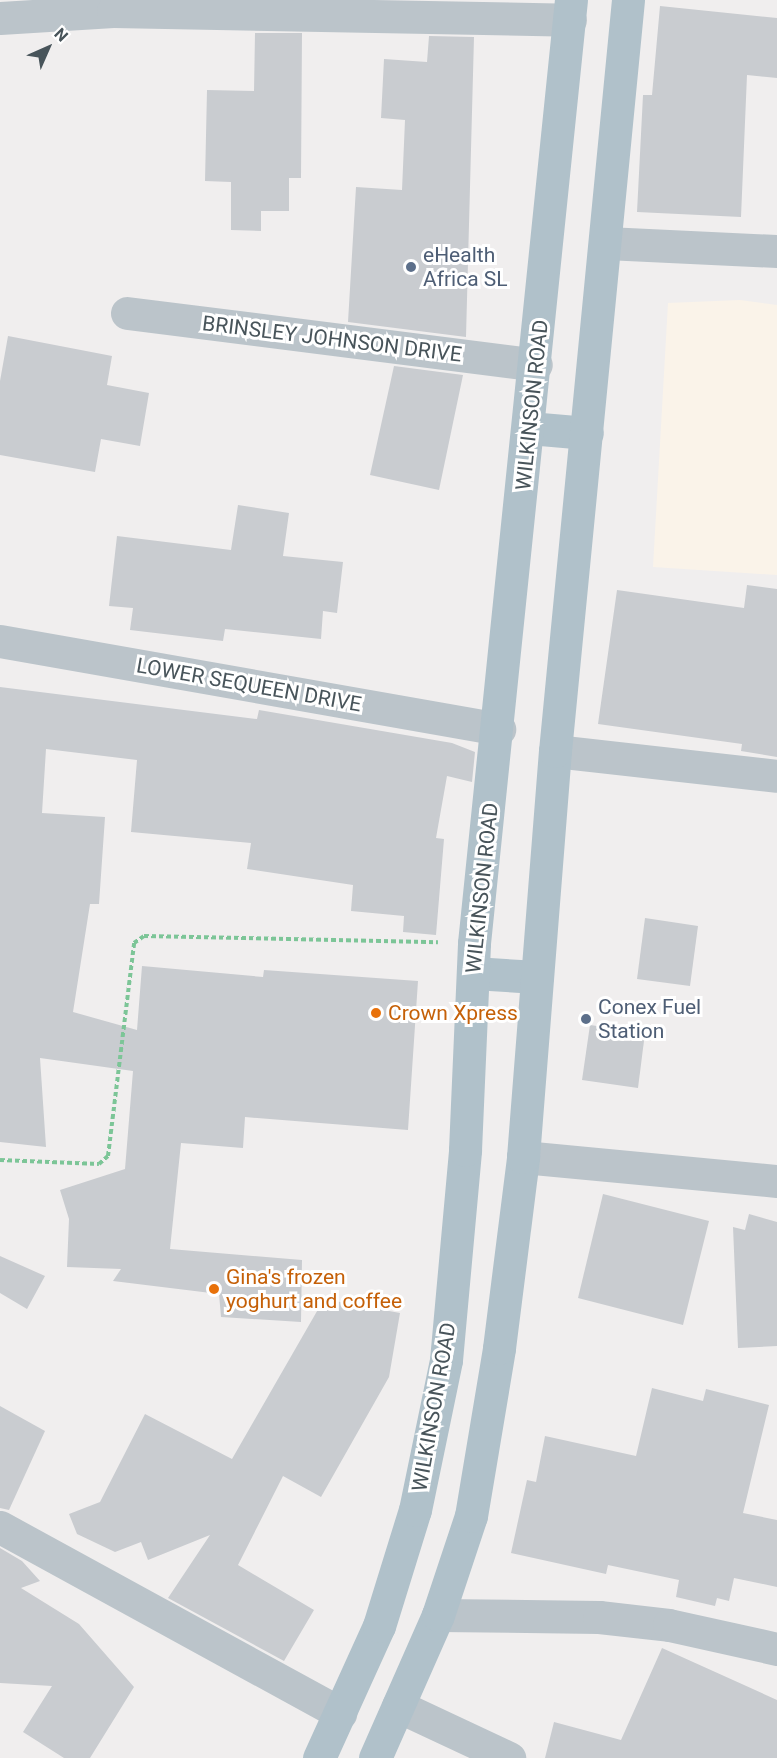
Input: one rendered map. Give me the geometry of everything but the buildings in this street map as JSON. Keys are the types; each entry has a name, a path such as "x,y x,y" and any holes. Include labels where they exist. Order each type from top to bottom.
{"main road":[{"path":"375,1758 438,1615 471,1516 523,1157 555,751 628,0"},
{"name":"WILKINSON ROAD","path":"319,1758 379,1626 415,1510 446,1360 465,1150 473,958 499,729 571,10"},
{"path":"530,428 587,433"},
{"path":"473,958 537,977"}],"street":[{"path":"0,18 113,11 571,10"},
{"path":"606,243 777,251"},
{"name":"BRINSLEY JOHNSON DRIVE","path":"127,313 536,365"},
{"name":"LOWER SEQUEEN DRIVE","path":"0,641 499,729"},
{"path":"555,751 777,776"},
{"path":"523,1157 777,1181"},
{"path":"0,1527 340,1713"},
{"path":"438,1615 599,1617 669,1625 777,1649"},
{"path":"398,1706 509,1758"}],"path":[{"path":"0,1160 99,1164 108,1156 134,943 144,936 473,958"}],"shaded area":[{"path":"740,300 777,305 777,575 653,567 668,303"}],"place":[{"name":"eHealth Africa SL","path":"411,267"},
{"name":"Crown Xpress","path":"376,1013"},
{"name":"Conex Fuel Station","path":"586,1019"},
{"name":"Gina's frozen yoghurt and coffee","path":"214,1289"}]}
